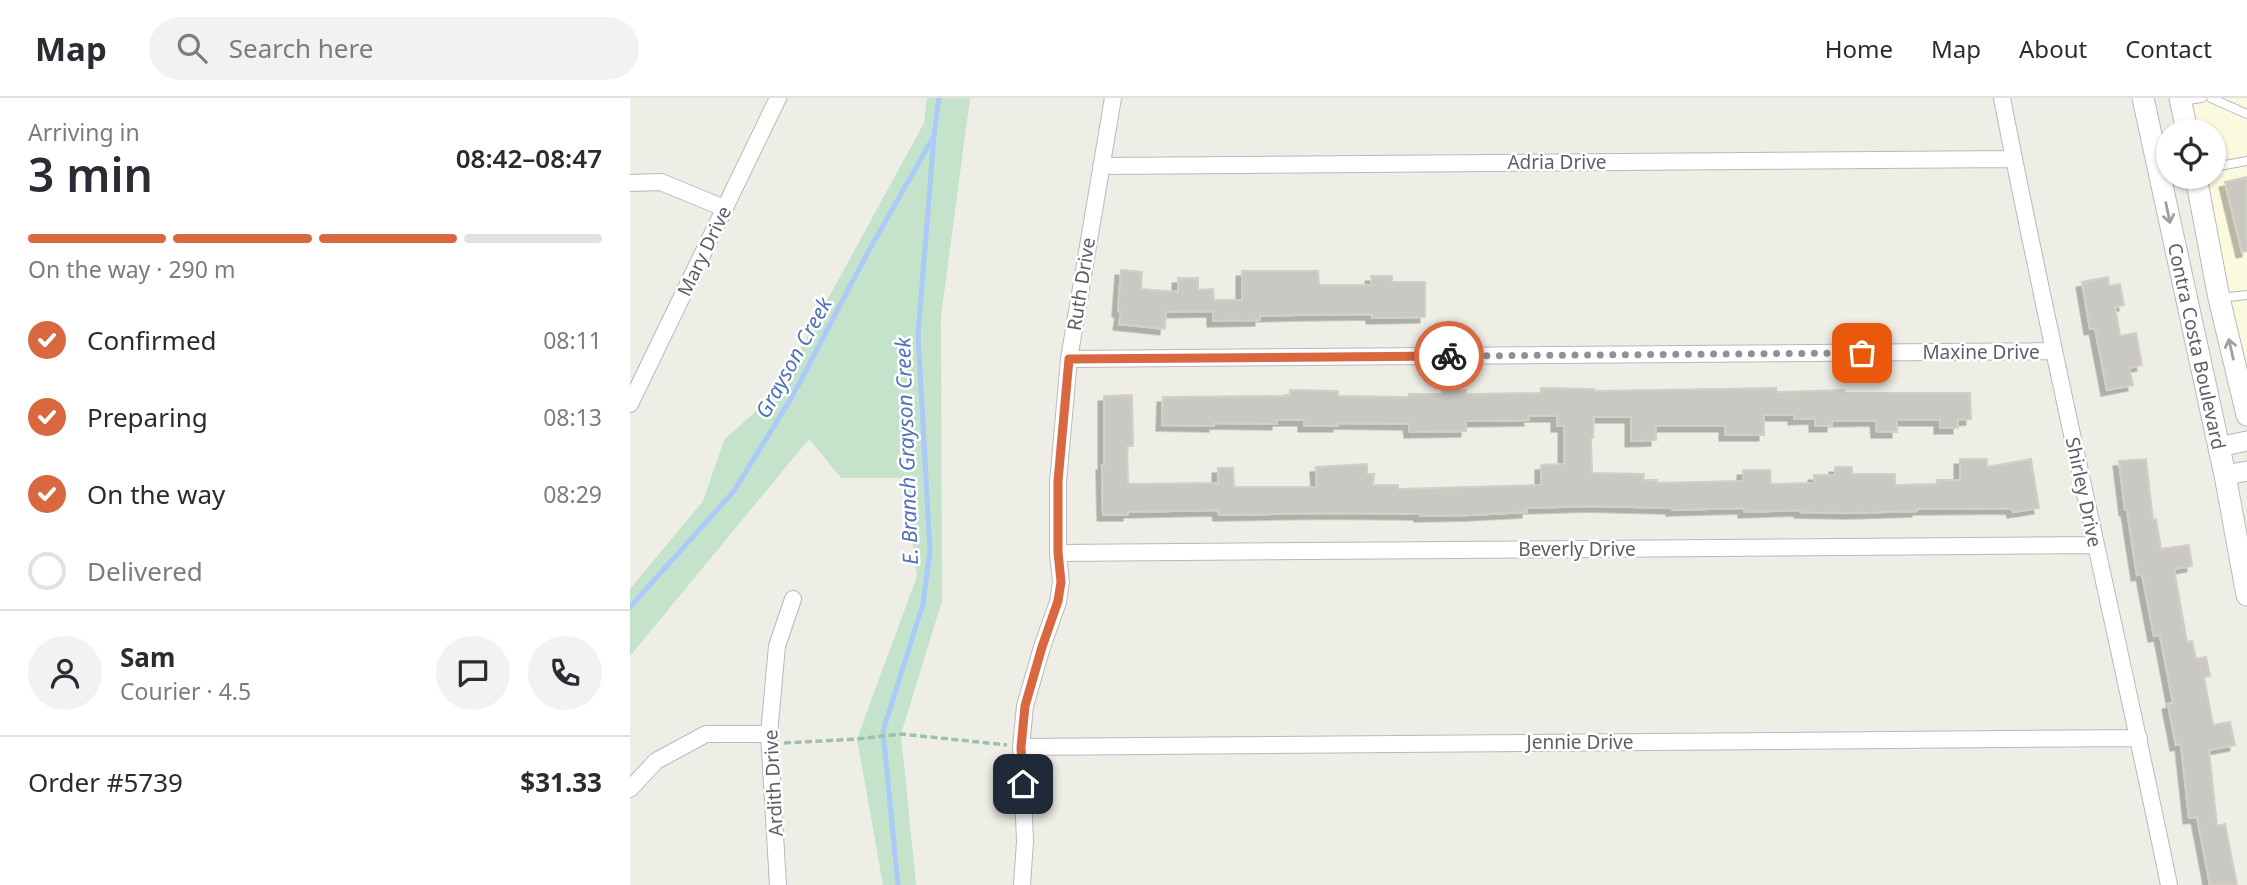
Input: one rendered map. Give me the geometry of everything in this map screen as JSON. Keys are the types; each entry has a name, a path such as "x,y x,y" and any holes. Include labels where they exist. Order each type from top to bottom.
{"main road":[{"name":"Contra Costa Boulevard","path":"2143,98 2225,475 2247,595"},
{"path":"2187,119 2188,99"},
{"name":"Contra Costa Boulevard","path":"2198,189 2219,299 2247,415"}],"street":[{"name":"Mary Drive","path":"630,404 778,98"},
{"name":"Ruth Drive","path":"1022,885 1025,841 1021,747 1025,706 1058,601 1061,582 1058,552 1058,481 1069,359 1113,98"},
{"name":"Shirley Drive","path":"2002,98 2169,885"},
{"name":"Adria Drive","path":"1101,166 2014,159"},
{"path":"630,183 661,183 724,208"},
{"name":"Maxine Drive","path":"1069,359 2054,351"},
{"path":"2219,447 2247,441"},
{"path":"2225,475 2247,471"},
{"name":"Beverly Drive","path":"1058,552 2095,545"},
{"name":"Ardith Drive","path":"778,885 769,739 777,646 793,599"},
{"path":"630,789 656,761 706,734 769,739"},
{"name":"Jennie Drive","path":"1021,747 2139,738"}],"lane":[{"path":"2211,98 2247,114"},
{"path":"2226,165 2247,161"},
{"path":"2219,299 2247,295"}],"path":[{"path":"769,739 857,739 901,734 1021,747"}],"shaded area":[{"path":"2180,98 2247,98 2247,415 2199,189 2226,189 2226,119 2184,119"}],"green space":[{"path":"927,98 970,98 941,317 942,601 901,734 916,885 883,885 857,739 917,576 904,478 841,478 809,439 630,656 630,589 703,501 724,440 777,392 924,123"}],"building":[{"path":"2247,177 2247,251 2242,252 2226,182"},
{"path":"1121,270 1142,272 1141,289 1178,292 1178,278 1198,278 1198,290 1213,289 1214,300 1242,300 1242,271 1318,271 1319,285 1372,285 1371,276 1392,276 1392,282 1425,282 1425,317 1372,318 1372,314 1296,315 1260,316 1260,320 1213,321 1213,311 1166,312 1165,329 1119,324"},
{"path":"2108,277 2109,286 2120,284 2124,305 2115,307 2120,336 2136,333 2142,365 2129,368 2133,385 2107,390 2095,328 2090,329 2082,282"},
{"path":"1541,388 1594,391 1776,388 1776,392 1844,390 1844,393 1970,393 1971,419 1958,420 1958,428 1940,428 1940,420 1897,420 1897,432 1877,432 1876,420 1832,421 1832,426 1815,426 1815,418 1794,419 1794,415 1764,415 1764,435 1725,435 1725,426 1656,426 1656,440 1631,441 1631,417 1594,417 1591,438 1592,473 1644,474 1643,480 1657,480 1657,483 1743,481 1743,470 1770,470 1771,484 1814,483 1814,475 1835,475 1835,467 1852,467 1852,474 1895,474 1895,485 1937,484 1937,480 1960,480 1960,459 1987,459 1987,467 2031,459 2039,508 2013,512 2012,508 1852,513 1592,506 1527,508 1527,512 1420,516 1334,513 1219,515 1218,510 1103,515 1104,396 1132,395 1133,446 1127,446 1128,484 1218,483 1218,468 1233,468 1234,487 1317,487 1316,467 1367,464 1367,474 1374,474 1373,485 1398,485 1398,489 1541,485 1541,465 1564,464 1564,426 1557,426 1557,416 1528,416 1529,420 1466,421 1466,431 1410,432 1409,424 1338,423 1338,426 1304,426 1304,420 1277,420 1277,424 1162,425 1163,397 1290,396 1290,390 1338,391 1338,396 1409,397 1409,394 1442,394 1442,391 1466,390 1466,394 1541,393"},
{"path":"2146,459 2153,520 2156,519 2161,549 2189,545 2192,566 2174,569 2187,642 2192,641 2196,659 2206,657 2210,676 2204,677 2213,725 2230,722 2235,745 2209,750 2217,826 2225,824 2237,885 2210,885 2197,817 2189,818 2181,744 2176,745 2168,704 2173,703 2160,635 2154,636 2142,574 2137,575 2119,461"}],"waterway":[{"name":"Grayson Creek","path":"630,607 734,491 793,395 868,252 934,136 939,98"},
{"name":"E. Branch Grayson Creek","path":"898,885 883,731 923,604 930,550 918,335 934,136"}],"way so far":[{"path":"1449,356 1862,353"}],"route":[{"path":"1023,784 1021,747 1025,706 1058,601 1061,582 1058,552 1058,481 1069,359 1449,356"}]}
